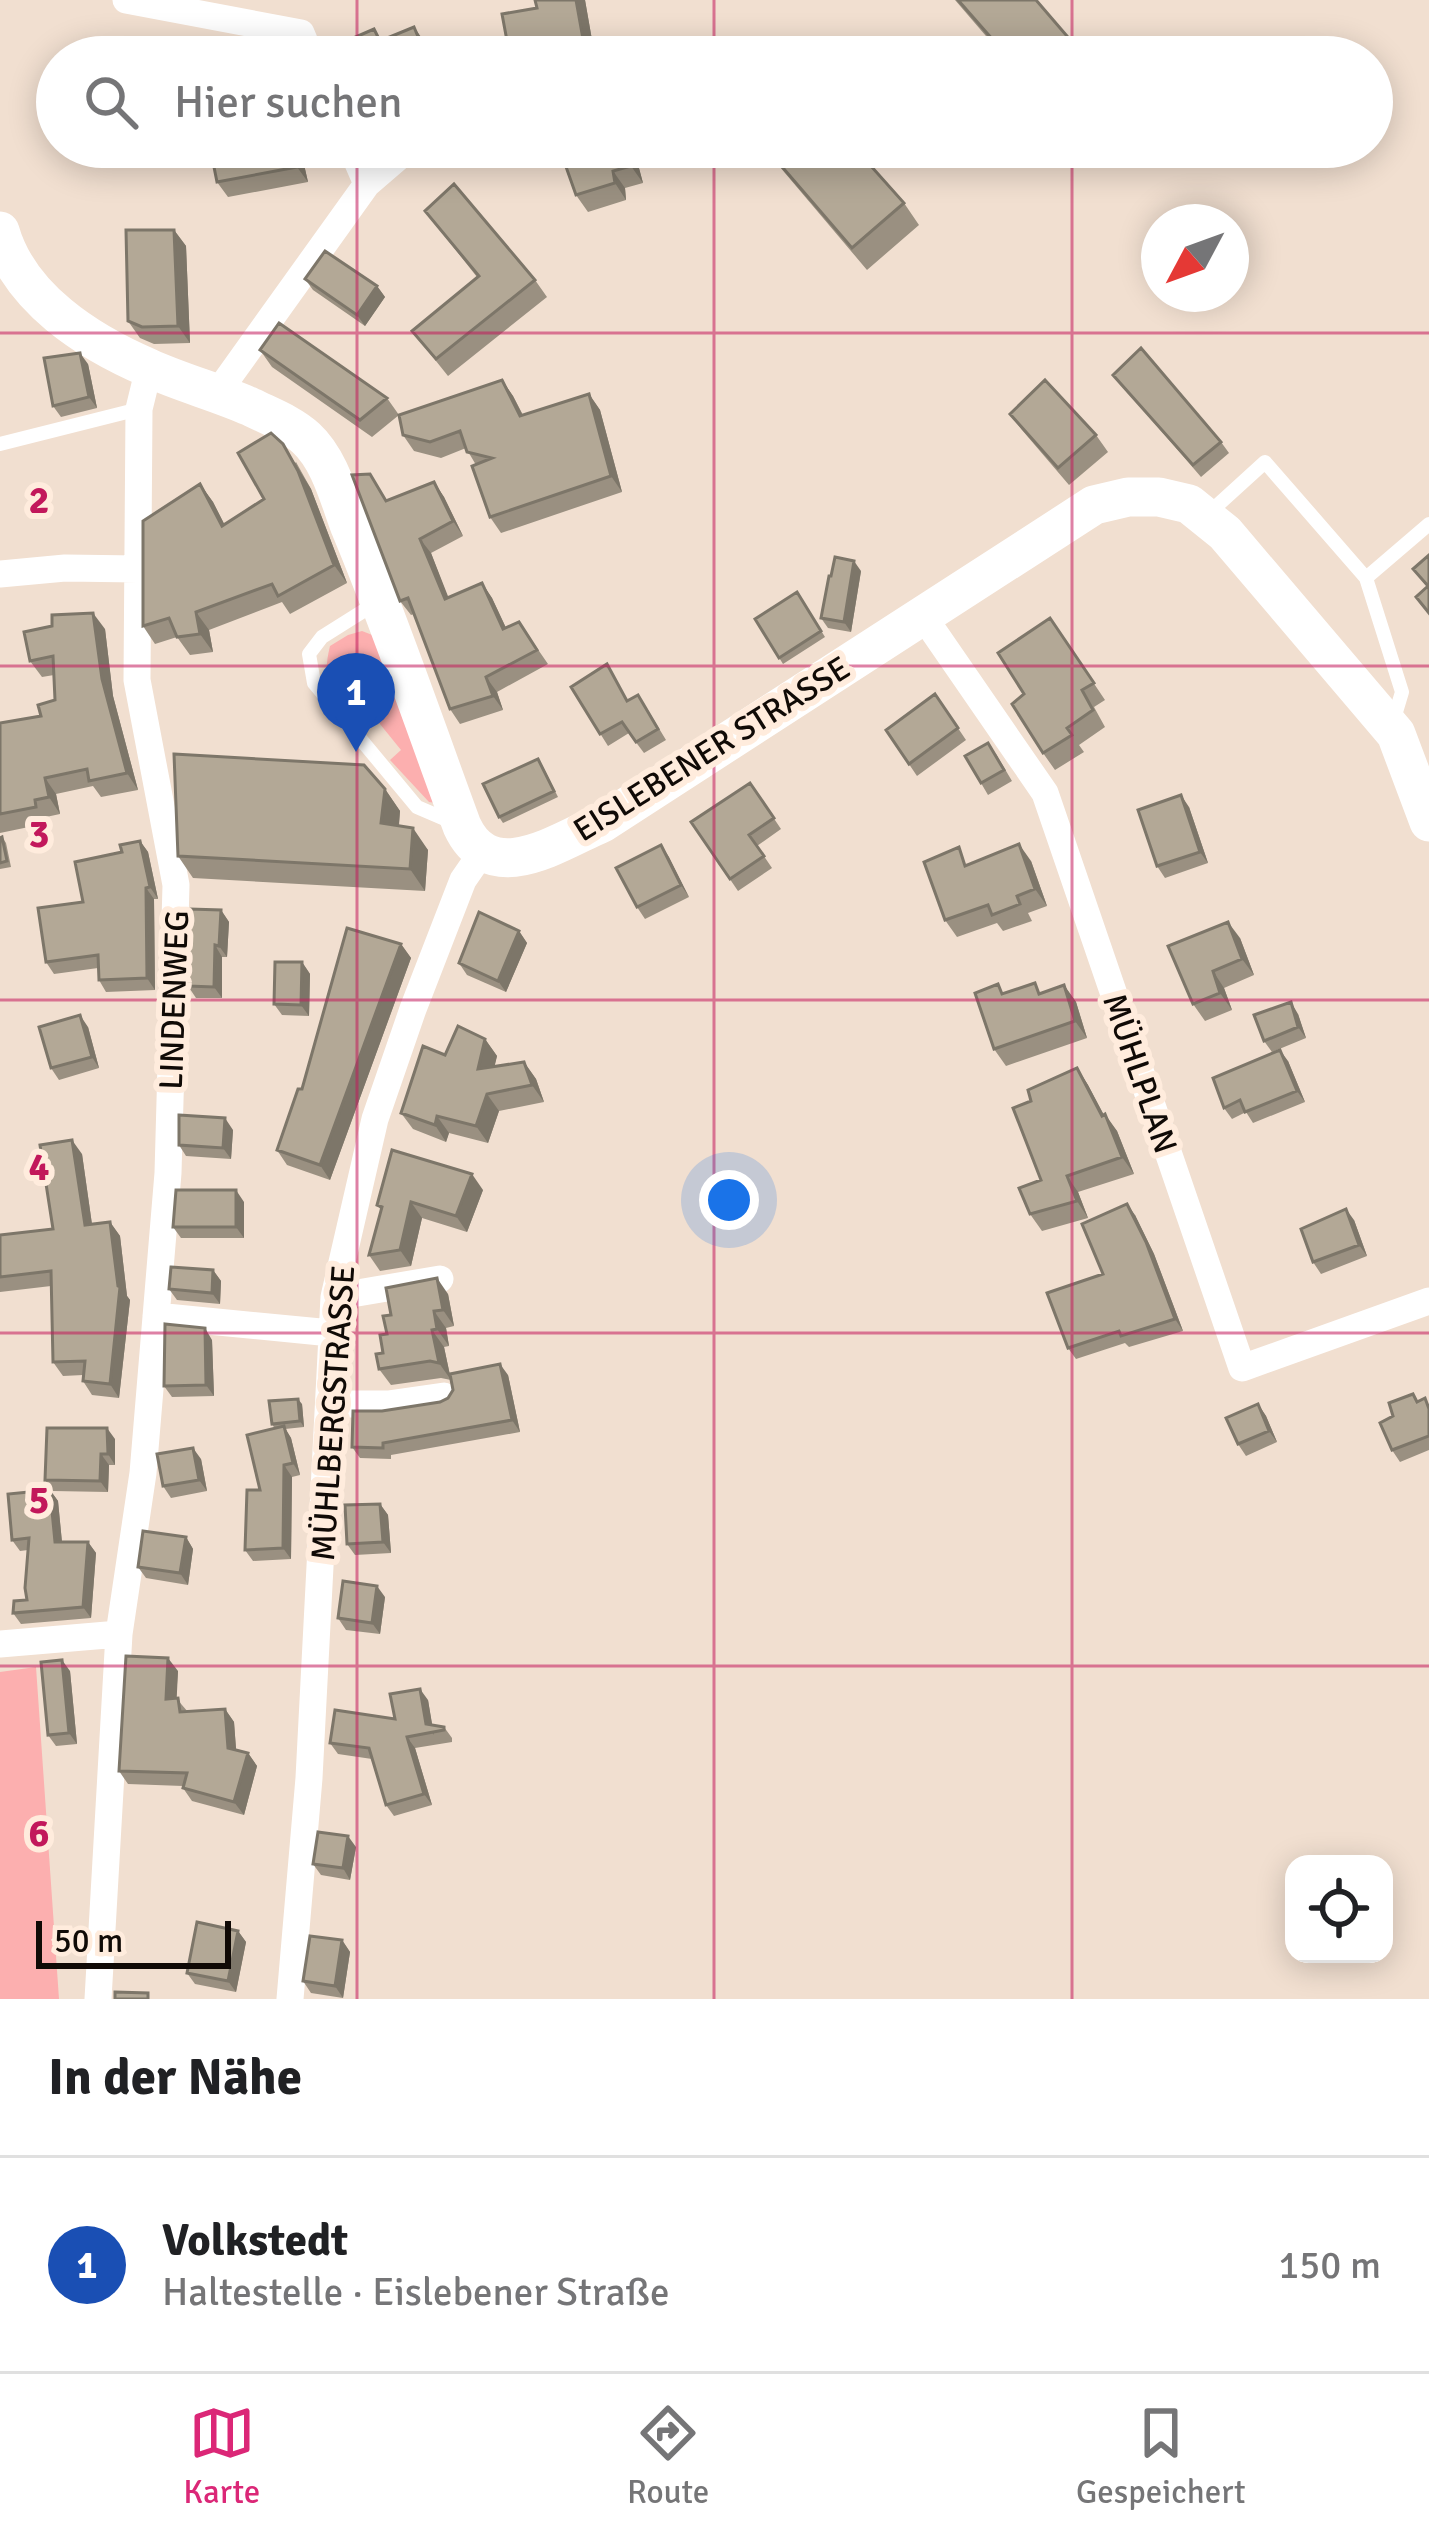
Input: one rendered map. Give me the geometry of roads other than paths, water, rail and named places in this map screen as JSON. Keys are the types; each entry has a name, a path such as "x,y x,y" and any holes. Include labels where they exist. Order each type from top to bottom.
{"main road":[{"path":"0,231 5,248 39,299 74,327 148,368 218,392 307,438 323,460 472,838"},
{"name":"EISLEBENER STRASSE","path":"472,838 494,856 519,860 602,823 1094,505 1128,496 1189,504 1225,532 1396,734 1429,819"}],"street":[{"path":"127,0 302,36"},
{"path":"360,168 367,184"},
{"path":"218,392 367,184 386,168"},
{"name":"LINDENWEG","path":"98,1999 119,1634 143,1473 168,1174 176,885 137,680 139,409 148,368"},
{"path":"0,574 65,568 138,569"},
{"name":"MÜHLPLAN","path":"923,616 1045,793 1242,1368 1429,1301"},
{"name":"MÜHLBERGSTRASSE","path":"290,1999 309,1778 334,1297 375,1119 463,880 472,838"},
{"path":"334,1297 440,1280"},
{"path":"156,1316 332,1333"},
{"path":"329,1405 388,1404 443,1396"},
{"path":"0,1644 119,1634"}],"lane":[{"path":"0,444 139,409"},
{"path":"1205,517 1264,462 1366,578 1402,692 1391,728"},
{"path":"1366,578 1429,524"},
{"path":"380,601 322,637 309,654 314,683 416,807 472,838"}],"place":[{"name":"Volkstedt","path":"356,752"}]}
